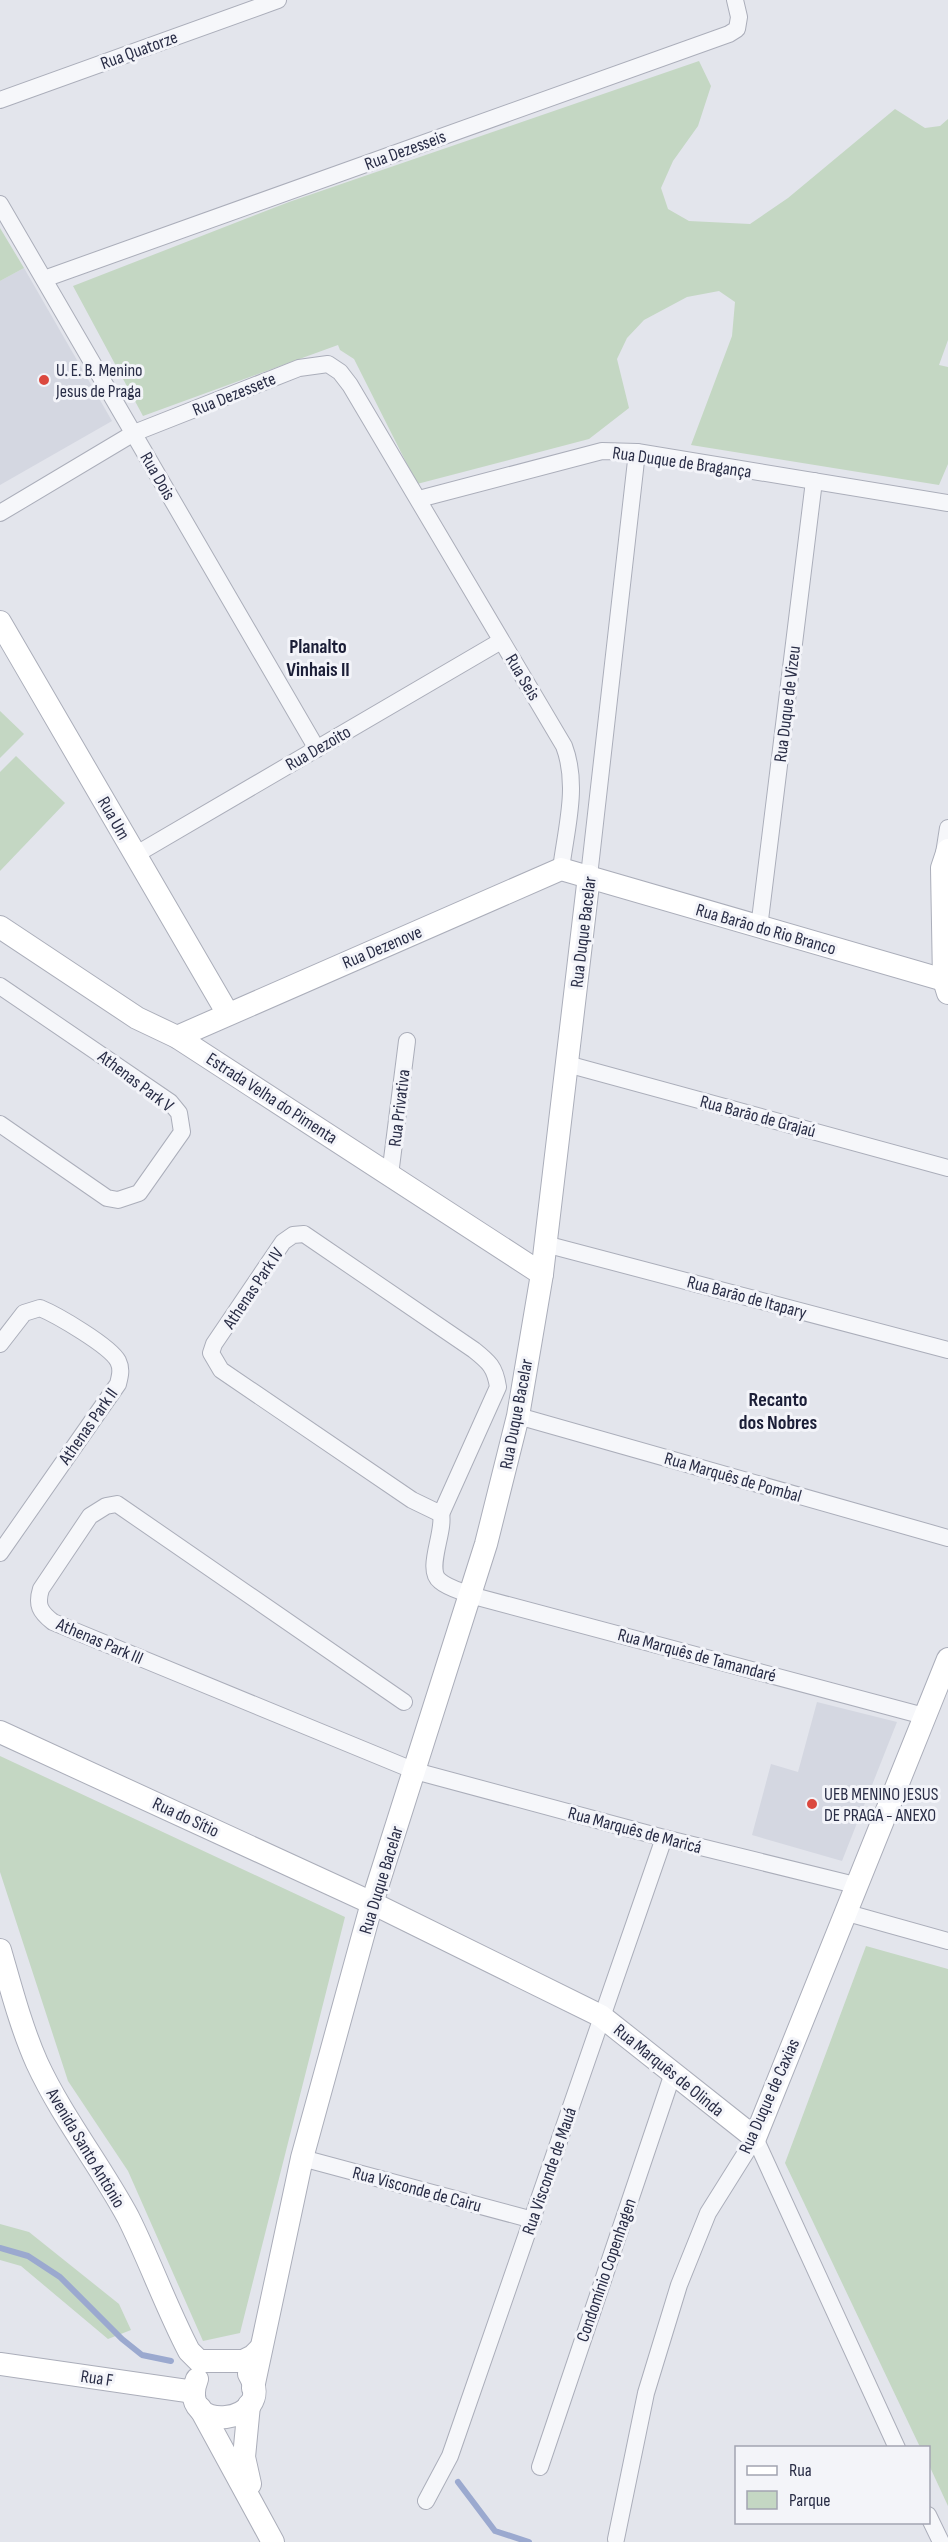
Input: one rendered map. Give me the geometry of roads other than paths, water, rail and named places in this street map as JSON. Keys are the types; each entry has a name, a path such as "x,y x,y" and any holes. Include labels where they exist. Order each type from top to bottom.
{"main road":[{"name":"Rua Um","path":"0,622 228,1014"},
{"path":"945,859 947,985"},
{"path":"561,869 589,876"},
{"name":"Rua Dezenove","path":"177,1036 561,869"},
{"name":"Rua Barão do Rio Branco","path":"589,876 947,985"},
{"name":"Rua Duque Bacelar","path":"251,2396 302,2158 372,1903 495,1512 518,1416 546,1244 589,876"},
{"name":"Estrada Velha do Pimenta","path":"0,927 137,1018 177,1036 542,1274"},
{"name":"Rua Duque de Caxias","path":"755,2138 844,1912 948,1659"},
{"name":"Rua do Sítio","path":"0,1732 372,1903"},
{"name":"Rua Marquês de Olinda","path":"372,1903 601,2016 755,2138"},
{"name":"Avenida Santo Antônio","path":"0,1950 23,2027 37,2062 54,2095 115,2193 189,2351 199,2361 223,2361"},
{"name":"Avenida Santo Antônio","path":"184,2341 196,2393 270,2541"},
{"path":"223,2361 247,2371 251,2396 242,2413 224,2419 215,2418 196,2393 200,2373 223,2361 249,2359 261,2348"},
{"name":"Rua F","path":"0,2364 196,2393"},
{"name":"Avenida Santo Antônio","path":"251,2396 244,2441 246,2472 270,2541"}],"street":[{"name":"Rua Quatorze","path":"0,100 278,0"},
{"name":"Rua Dezesseis","path":"44,279 729,34 737,28 740,17 735,0"},
{"name":"Rua Dois","path":"0,204 317,749"},
{"name":"Rua Dezessete","path":"0,513 134,433 298,368 328,364 340,372 350,385 419,499"},
{"name":"Rua Duque de Bragança","path":"419,499 602,451 637,452 948,503"},
{"name":"Rua Duque Bacelar","path":"589,876 637,452"},
{"name":"Rua Duque de Vizeu","path":"759,928 814,481"},
{"name":"Rua Seis","path":"419,499 564,746 570,762 572,781 561,869"},
{"name":"Rua Dezoito","path":"135,855 501,641"},
{"path":"945,859 948,828"},
{"name":"Athenas Park V","path":"0,986 170,1102 178,1113 182,1132 139,1193 118,1200 107,1198 0,1124"},
{"name":"Rua Privativa","path":"390,1175 407,1041"},
{"name":"Rua Barão de Grajaú","path":"567,1065 948,1168"},
{"name":"Athenas Park IV","path":"441,1514 412,1500 221,1371 216,1364 211,1353 214,1344 283,1242 293,1235 304,1233 313,1238 474,1350 496,1372 498,1387 441,1514 443,1523 433,1565 434,1574 439,1581 470,1595"},
{"name":"Rua Barão de Itapary","path":"546,1244 948,1350"},
{"name":"Athenas Park II","path":"0,1344 24,1313 40,1308 108,1349 118,1360 122,1372 118,1384 0,1553"},
{"name":"Rua Marquês de Pombal","path":"518,1416 948,1538"},
{"name":"Athenas Park III","path":"404,1702 117,1504 106,1506 90,1516 41,1589 37,1601 42,1614 53,1622 415,1772"},
{"name":"Rua Marquês de Tamandaré","path":"470,1595 924,1716"},
{"name":"Rua Marquês de Maricá","path":"415,1772 664,1838 855,1885"},
{"name":"Rua Visconde de Mauá","path":"426,2501 450,2456 664,1838"},
{"path":"844,1912 948,1941"},
{"name":"Condomínio Copenhagen","path":"540,2467 673,2073"},
{"name":"Rua Marquês de Olinda","path":"755,2138 896,2446"},
{"name":"Rua Duque de Caxias","path":"616,2539 646,2393 679,2285 708,2212 755,2138"},
{"name":"Rua Visconde de Cairu","path":"302,2158 533,2220"},
{"path":"930,2519 941,2542"}],"waterway":[{"path":"0,2248 28,2256 60,2277 122,2339 142,2355 171,2361"},
{"path":"458,2482 495,2531 529,2542"}],"place":[{"name":"U. E. B. Menino Jesus de Praga","path":"44,380"},
{"name":"UEB MENINO JESUS DE PRAGA - ANEXO","path":"812,1804"}],"district":[{"name":"Planalto Vinhais II","path":"318,658"},
{"name":"Recanto dos Nobres","path":"778,1410"}]}
